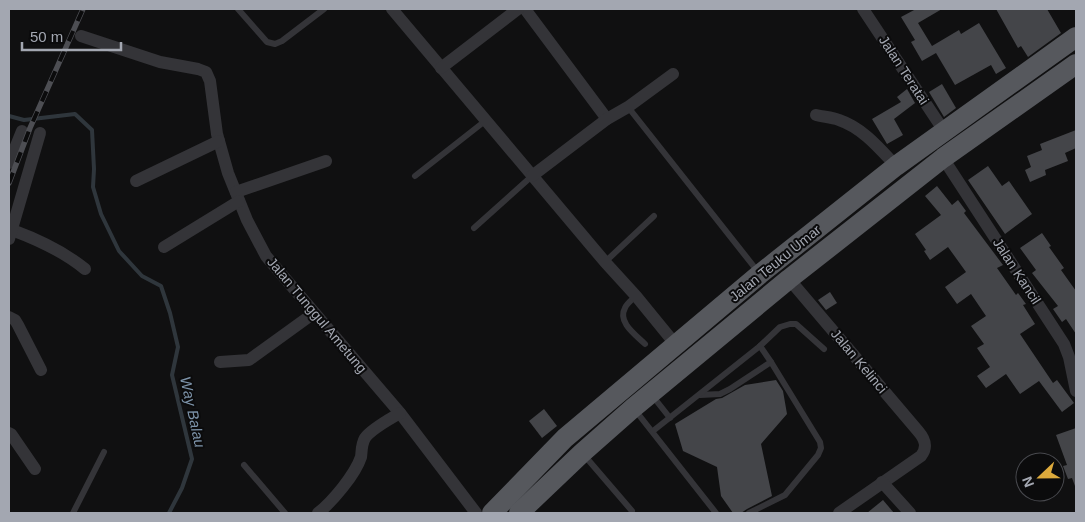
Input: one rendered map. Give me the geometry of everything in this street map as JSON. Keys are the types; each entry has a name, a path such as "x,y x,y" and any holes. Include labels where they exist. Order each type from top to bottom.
{"highway":[{"name":"Jalan Teuku Umar","path":"487,513 565,438 760,274 896,166 1076,37"},
{"name":"Jalan Teuku Umar","path":"519,513 582,452 789,279 943,158 1076,64"}],"street":[{"path":"392,9 676,345"},
{"path":"441,68 518,9"},
{"path":"525,9 607,119"},
{"name":"Jalan Teratai","path":"863,9 944,131"},
{"name":"Jalan Tunggul Ametung","path":"81,36 160,62 206,72 210,81 219,141 228,173 247,220 266,256 487,513"},
{"path":"532,176 607,119 628,107 673,74"},
{"path":"816,115 839,120 853,126 876,144 896,166"},
{"path":"9,137 22,131 9,163"},
{"path":"40,133 11,234 40,240 70,257 85,269"},
{"path":"136,181 219,141"},
{"name":"Jalan Kancil","path":"943,158 1064,344 1069,357 1076,391"},
{"path":"164,247 237,196 326,161"},
{"name":"Jalan Kelinci","path":"789,279 923,437 925,445 921,456 882,482"},
{"path":"220,362 249,360 314,313"},
{"path":"9,317 15,320 41,370"},
{"path":"318,513 331,503 348,481 360,457 361,447 366,437 400,413"},
{"path":"9,433 35,469"},
{"path":"839,513 882,482 910,513"}],"lane":[{"path":"238,9 267,42 274,44 282,41 324,9"},
{"path":"628,107 760,274"},
{"path":"415,176 485,121"},
{"path":"474,228 532,176"},
{"path":"605,262 654,216"},
{"path":"636,296 625,307 622,316 625,324 645,344"},
{"path":"653,431 760,346 780,327 796,324 824,349"},
{"path":"749,513 785,495 818,455 821,448 820,442 760,346"},
{"path":"700,395 720,394 771,362"},
{"path":"650,394 670,418"},
{"path":"633,408 716,513"},
{"path":"73,513 104,452"},
{"path":"582,452 632,511"},
{"path":"244,465 285,513"}],"building":[{"path":"916,9 942,9 918,23 932,46 959,30 961,34 979,23 1006,68 996,74 991,65 955,85 936,53 922,61 911,42 915,40 901,17"},
{"path":"996,9 1047,9 1061,33 1028,57 1021,46 1018,48"},
{"path":"942,84 956,108 944,117 929,92"},
{"path":"907,89 915,103 894,119 903,135 887,144 872,119 901,102 897,97"},
{"path":"1076,130 1076,148 1065,153 1068,161 1045,170 1046,175 1030,182 1025,170 1031,167 1027,156 1042,150 1040,144"},
{"path":"988,166 1002,186 1009,181 1032,214 1005,234 968,180"},
{"path":"937,186 952,205 958,200 966,211 964,213 1003,265 997,268 1016,295 1018,293 1026,304 1023,305 1035,324 1020,334 1053,383 1057,380 1074,403 1062,412 1039,381 1020,394 1006,374 986,388 977,376 990,367 977,348 984,344 971,326 986,316 971,294 957,304 945,287 966,272 948,247 930,260 924,251 926,250 915,234 941,215 925,196"},
{"path":"1042,233 1051,246 1049,247 1064,268 1061,270 1076,291 1076,334 1066,319 1062,322 1053,309 1058,306 1032,273 1036,270 1020,248"},
{"path":"830,292 837,303 826,310 818,300"},
{"path":"776,380 783,391 787,414 761,444 772,496 741,513 733,513 721,496 717,467 683,451 675,424 716,399 722,398 745,385"},
{"path":"544,409 557,426 542,438 529,421"},
{"path":"1076,428 1076,486 1072,478 1068,479 1065,471 1065,466 1067,465 1065,452 1062,452 1056,435"},
{"path":"883,500 894,513 867,513"}],"waterway":[{"name":"Way Balau","path":"9,116 24,120 75,114 92,130 93,187 101,214 119,251 142,276 161,286 178,347 172,375 192,459 182,488 169,513"}],"railway":[{"path":"9,183 30,128 83,9"}]}
